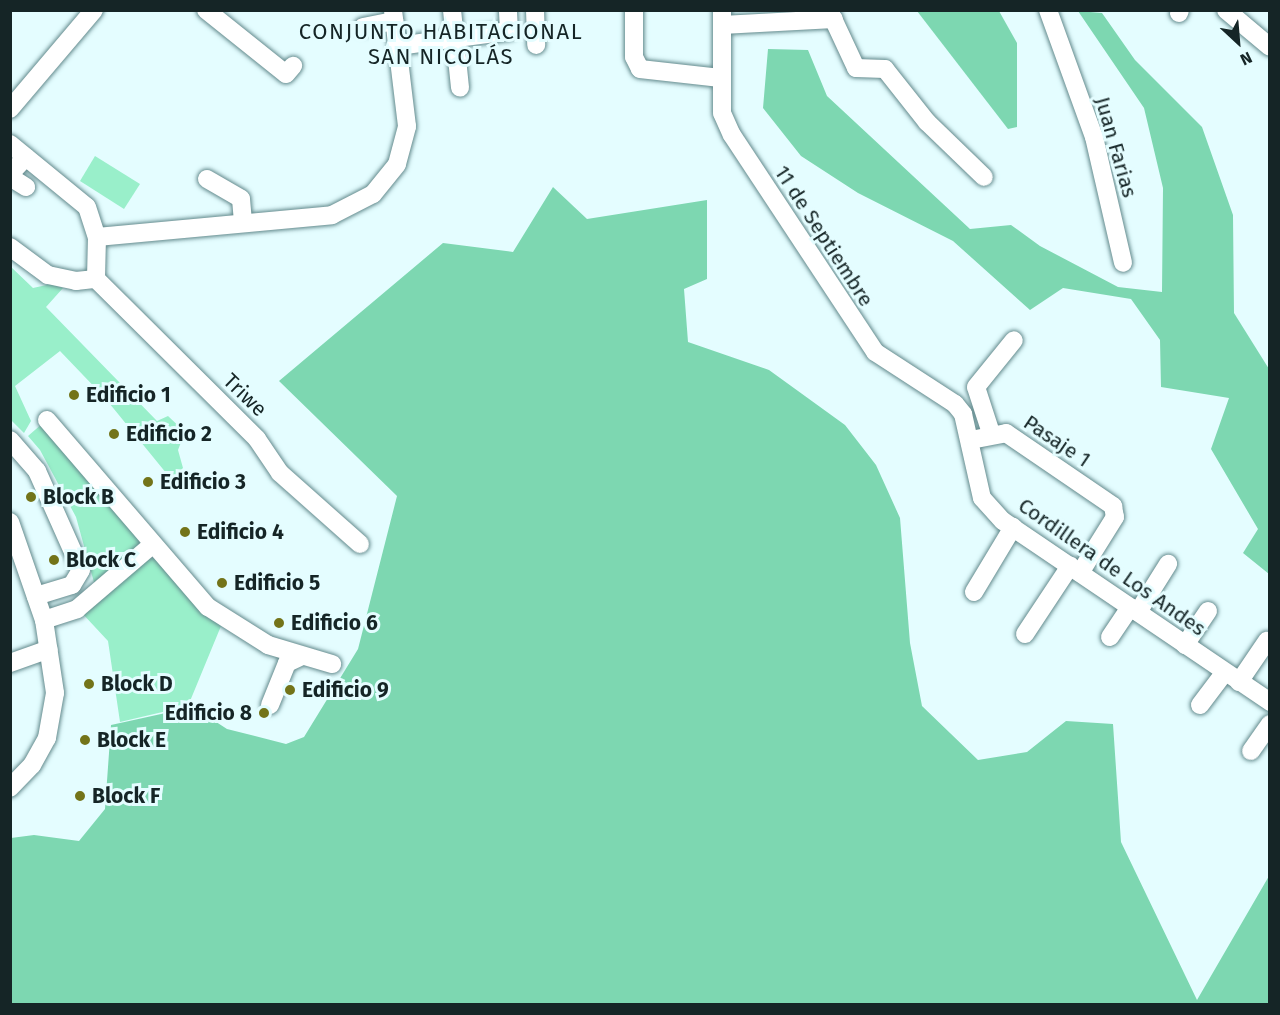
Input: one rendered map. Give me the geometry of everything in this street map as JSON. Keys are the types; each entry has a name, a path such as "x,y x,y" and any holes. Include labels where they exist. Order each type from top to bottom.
{"street":[{"path":"10,109 93,10"},
{"path":"206,10 286,74 293,66"},
{"path":"452,10 460,88"},
{"path":"398,46 509,31 508,10"},
{"path":"535,10 536,45"},
{"path":"634,10 634,57 640,69 720,78"},
{"name":"Juan Farias","path":"1048,10 1094,137 1124,263"},
{"path":"1226,10 1269,47"},
{"path":"722,18 831,15 856,68 885,69 927,122 984,177"},
{"path":"97,237 332,215 354,207 381,186 397,164 407,126 394,16 363,27"},
{"name":"11 de Septiembre","path":"722,18 720,78 722,113 732,135 853,323 875,352 956,404 963,414 971,440"},
{"path":"10,144 87,207 97,237 96,279 76,280 48,275 10,247"},
{"path":"26,157 10,176 26,187"},
{"path":"207,179 241,198 243,222"},
{"name":"Triwe","path":"96,279 258,439 280,473 360,544"},
{"path":"991,433 976,387 1014,340"},
{"path":"47,420 152,545 222,618 252,638 300,657 332,664"},
{"name":"Pasaje 1","path":"971,440 991,433 1006,433 1113,506 1115,517 1075,570"},
{"path":"10,440 37,471 81,570 72,585 36,596"},
{"name":"Cordillera de Los Andes","path":"971,440 974,476 982,498 1013,527 1269,702"},
{"path":"10,788 32,765 51,723 55,693 44,620 11,526"},
{"path":"974,592 1013,527"},
{"path":"44,620 76,609 152,545"},
{"path":"1110,637 1134,610 1168,564"},
{"path":"1025,634 1075,570"},
{"path":"1185,645 1208,611"},
{"path":"1200,705 1232,677 1267,641"},
{"path":"10,663 49,649"},
{"path":"270,705 286,663 300,657"},
{"path":"1251,751 1269,724"}],"green space":[{"path":"917,11 999,11 1017,43 1017,127 1008,129"},
{"path":"1078,11 1102,13 1135,60 1202,127 1233,215 1234,313 1269,369 1269,574 1243,553 1258,529 1211,449 1229,398 1161,387 1160,340 1131,299 1063,288 1030,310 953,241 858,193 801,156 763,108 768,49 808,50 827,96 970,229 1011,225 1040,246 1118,287 1162,292 1163,188 1144,108"},
{"path":"95,156 140,184 124,209 80,181"},
{"path":"553,187 587,219 707,200 707,279 684,289 688,342 769,370 845,425 876,465 900,518 910,643 922,706 978,760 1027,752 1066,721 1113,724 1121,842 1197,1000 1269,876 1269,1004 11,1004 11,838 34,835 79,841 105,809 111,725 193,707 227,729 286,744 304,737 358,649 397,496 279,381 443,243 513,252"},
{"path":"10,266 33,288 51,284 63,288 46,307 157,421 168,416 185,432 178,450 183,468 171,479 105,398 60,351 15,386 31,421 24,433 11,420"},
{"path":"43,423 139,538 139,549 95,586 76,517 40,450 28,436"},
{"path":"146,557 156,559 221,626 188,706 120,722 108,641 81,612"}],"place":[{"name":"Edificio 1","path":"74,395"},
{"name":"Edificio 2","path":"114,434"},
{"name":"Edificio 3","path":"148,482"},
{"name":"Block B","path":"31,497"},
{"name":"Edificio 4","path":"185,532"},
{"name":"Block C","path":"54,560"},
{"name":"Edificio 5","path":"222,583"},
{"name":"Edificio 6","path":"279,623"},
{"name":"Block D","path":"89,684"},
{"name":"Edificio 9","path":"290,690"},
{"name":"Edificio 8","path":"264,713"},
{"name":"Block E","path":"85,740"},
{"name":"Block F","path":"80,796"}],"district":[{"name":"CONJUNTO HABITACIONAL SAN NICOLÁS","path":"441,44"}]}
